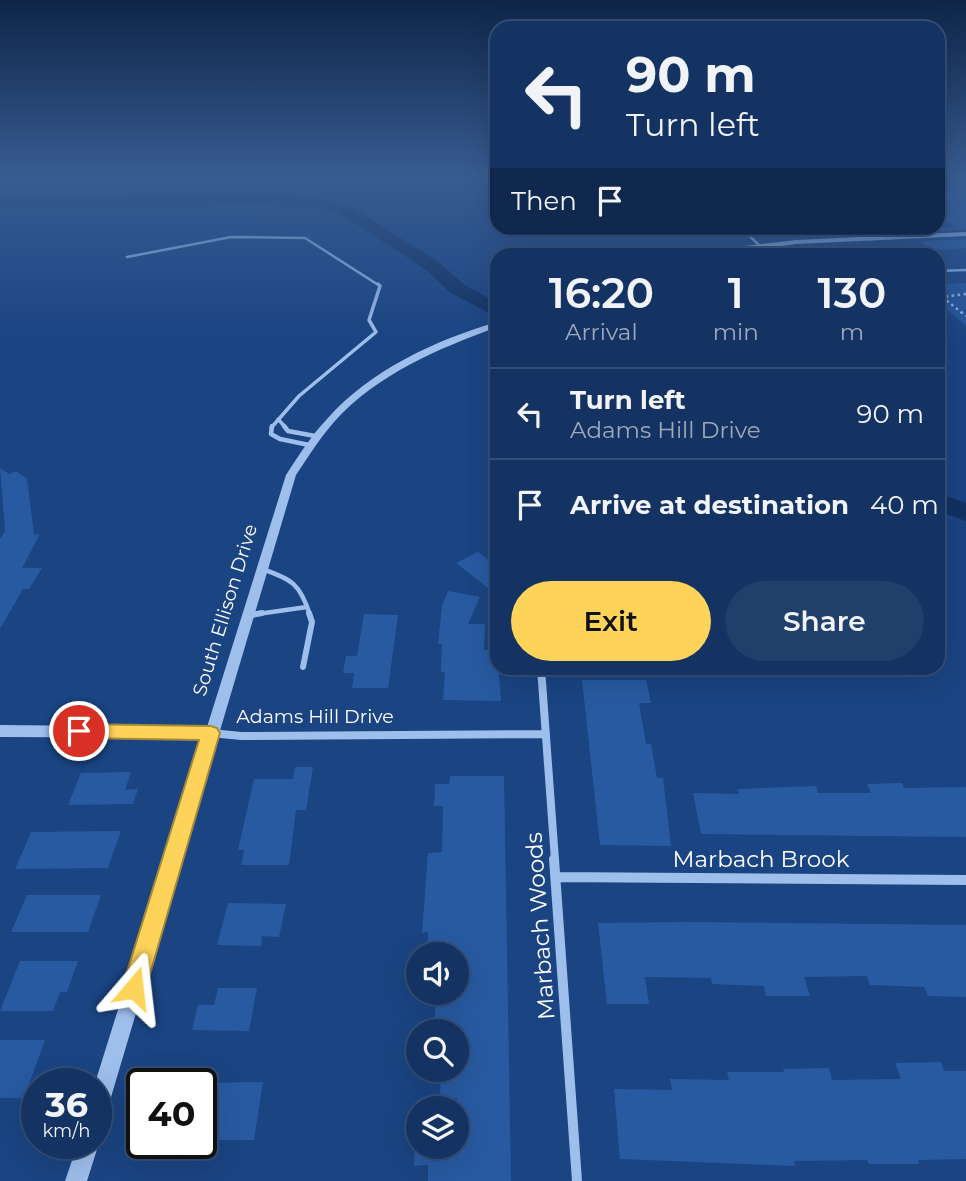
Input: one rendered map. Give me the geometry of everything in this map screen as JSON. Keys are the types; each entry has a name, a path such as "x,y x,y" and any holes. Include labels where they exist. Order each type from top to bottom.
{"street":[{"path":"738,248 759,244 966,234"},
{"path":"866,235 871,239"},
{"path":"885,235 890,238"},
{"name":"South Ellison Drive","path":"110,1068 291,475 312,441 346,402 371,383 422,354 490,327"},
{"name":"Marbach Woods","path":"542,675 577,1181"},
{"name":"Adams Hill Drive","path":"0,731 184,731 241,736 546,734"},
{"name":"Marbach Brook","path":"556,877 966,880"},
{"path":"76,1181 83,1159"}],"lane":[{"path":"749,235 759,244"},
{"path":"127,257 230,237 305,238 373,279 380,286 369,320 376,332 299,396 271,428 271,434 280,439 312,441"},
{"path":"278,419 288,431 312,441"},
{"path":"262,569 289,578 307,607 312,622 303,667"},
{"path":"247,615 307,607"}],"path":[{"path":"945,297 966,294"},
{"path":"945,299 966,316"}],"shaded area":[{"path":"966,283 966,326 945,308 945,284"}],"building":[{"path":"966,239 966,248 928,248 919,241"},
{"path":"0,468 9,474 16,471 27,479 34,535 40,534 22,568 42,568 29,589 23,589 0,629 0,539 5,531"},
{"path":"478,552 490,561 490,587 488,588 456,563"},
{"path":"448,591 480,597 468,624 485,624 484,650 490,650 490,675 499,675 501,701 443,700 445,672 441,672 442,644 438,644 442,605"},
{"path":"364,614 398,615 388,688 352,688 354,673 343,673 346,656 357,656"},
{"path":"582,680 646,680 651,703 639,703 646,744 651,744 657,778 663,778 671,846 600,845"},
{"path":"295,767 313,767 306,810 296,810 289,865 241,865 244,850 238,850 254,779 293,779"},
{"path":"131,772 125,790 138,789 133,804 68,805 81,773"},
{"path":"450,776 504,776 511,1181 428,1181 428,1165 414,1166 414,1159 469,1159 469,1096 440,1096 441,1082 469,1082 469,1019 435,1019 435,1005 469,1005 469,942 428,942 428,932 422,933 428,853 442,852 443,806 434,806 435,784 449,784"},
{"path":"902,783 904,788 966,787 966,837 701,834 693,793 739,794 738,789 816,786 818,793 871,793 867,784"},
{"path":"121,831 108,868 15,869 31,832"},
{"path":"27,895 101,895 88,932 11,932"},
{"path":"228,903 286,904 279,937 262,936 261,946 217,945"},
{"path":"598,923 966,925 966,997 928,996 924,987 870,985 867,976 804,977 810,996 766,996 764,986 712,984 711,978 645,977 649,1004 607,1004"},
{"path":"20,961 78,961 67,992 60,992 53,1011 0,1011"},
{"path":"218,988 257,988 249,1031 192,1030 198,1005 214,1005"},
{"path":"0,1040 45,1040 35,1068 21,1068 21,1098 0,1098"},
{"path":"941,1062 944,1071 966,1071 966,1159 918,1160 919,1164 869,1164 867,1160 794,1161 795,1166 620,1159 614,1089 672,1090 670,1079 729,1080 727,1072 784,1072 783,1069 829,1068 832,1080 901,1079 895,1063"},
{"path":"263,1082 254,1140 217,1140 217,1083"}],"waterway":[{"path":"378,231 431,265 458,289 490,307"},
{"path":"945,271 966,270"},
{"path":"945,504 966,513"}],"route":[{"path":"79,731 211,733 134,988"}]}
